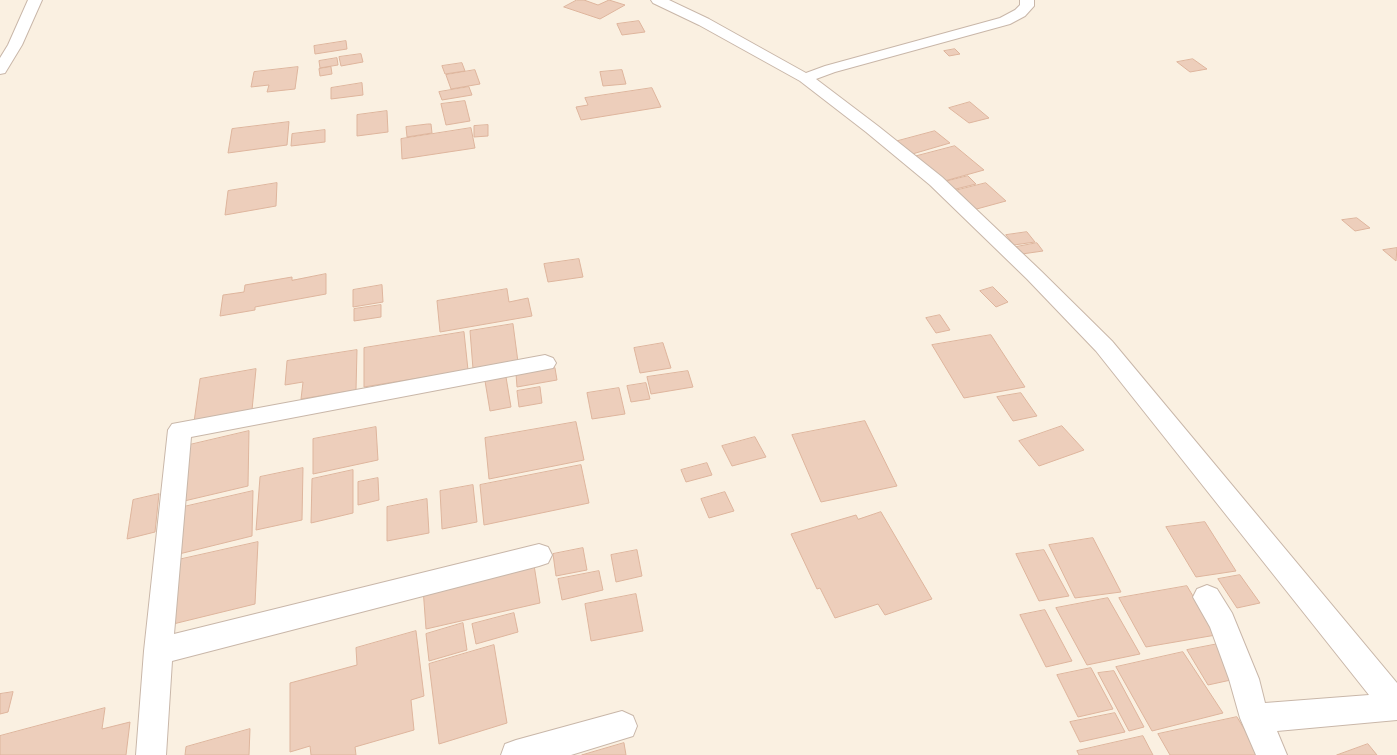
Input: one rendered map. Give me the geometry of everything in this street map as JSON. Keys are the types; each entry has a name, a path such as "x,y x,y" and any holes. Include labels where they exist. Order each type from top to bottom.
{"street":[{"path":"0,70 15,45 35,0"},
{"path":"658,0 704,22 805,78 872,128 936,181 1034,275 1104,346 1393,706"},
{"path":"805,78 830,69 1005,21 1020,13 1027,6 1027,0"},
{"path":"0,48 15,45"},
{"path":"151,755 158,652 180,430 545,363"},
{"path":"158,652 539,555"},
{"path":"1206,597 1224,629 1244,680 1255,718 1272,755"},
{"path":"1255,718 1393,706"},
{"path":"516,755 622,726"}],"building":[{"path":"577,0 584,0 598,5 609,0 625,5 600,19 564,7"},
{"path":"639,21 645,32 622,35 617,24"},
{"path":"346,41 347,49 315,54 314,46"},
{"path":"955,49 960,54 949,56 944,51"},
{"path":"361,54 363,62 341,66 339,57"},
{"path":"337,58 338,65 320,68 319,61"},
{"path":"1193,59 1207,69 1190,72 1177,62"},
{"path":"462,63 465,71 445,74 442,66"},
{"path":"298,67 295,89 267,92 269,85 251,87 254,72"},
{"path":"331,67 332,74 320,76 319,69"},
{"path":"475,70 480,84 451,89 446,75"},
{"path":"622,70 626,84 603,86 600,72"},
{"path":"362,83 363,95 331,99 331,88"},
{"path":"469,87 472,95 442,100 439,92"},
{"path":"652,88 661,107 581,120 576,107 588,105 585,98"},
{"path":"465,101 470,121 446,125 441,104"},
{"path":"970,102 989,118 969,123 949,108"},
{"path":"387,111 388,132 357,136 357,115"},
{"path":"289,122 287,145 228,153 232,129"},
{"path":"431,124 432,133 407,137 406,127"},
{"path":"488,125 488,136 474,137 474,126"},
{"path":"471,128 475,148 402,159 401,139"},
{"path":"325,130 325,142 291,146 292,134"},
{"path":"935,131 950,143 909,155 894,142"},
{"path":"955,146 984,170 941,182 913,157"},
{"path":"968,176 976,184 952,190 944,182"},
{"path":"277,183 276,206 225,215 228,191"},
{"path":"986,183 1006,201 973,210 954,191"},
{"path":"1357,218 1370,228 1355,231 1342,220"},
{"path":"1027,232 1035,242 1014,245 1006,235"},
{"path":"1037,243 1043,251 1022,254 1016,247"},
{"path":"1397,248 1396,261 1383,250"},
{"path":"579,259 583,277 548,282 544,264"},
{"path":"326,274 326,294 255,307 255,310 220,316 223,295 244,292 245,285 292,277 292,280"},
{"path":"382,285 383,302 353,307 353,290"},
{"path":"993,287 1008,302 996,307 980,291"},
{"path":"507,289 509,302 528,298 532,316 440,332 437,301"},
{"path":"381,305 381,317 354,321 354,309"},
{"path":"940,315 950,330 936,333 926,318"},
{"path":"513,324 518,362 473,369 470,331"},
{"path":"464,332 468,370 364,387 364,348"},
{"path":"991,335 1025,387 964,398 932,345"},
{"path":"663,343 671,368 640,373 634,348"},
{"path":"357,350 356,390 301,399 303,382 285,385 287,361"},
{"path":"555,368 557,380 517,387 516,374"},
{"path":"256,369 252,410 194,422 200,379"},
{"path":"688,371 693,387 651,394 647,377"},
{"path":"506,377 511,407 490,411 485,381"},
{"path":"646,383 650,399 631,402 627,386"},
{"path":"540,387 542,403 519,407 517,391"},
{"path":"619,388 625,414 592,419 587,393"},
{"path":"1021,393 1037,416 1013,421 997,397"},
{"path":"865,421 897,486 821,502 792,435"},
{"path":"576,422 584,460 489,479 485,438"},
{"path":"1062,426 1084,450 1039,466 1019,441"},
{"path":"376,427 378,460 313,474 313,439"},
{"path":"249,431 248,486 180,502 185,446"},
{"path":"755,437 766,457 732,466 722,446"},
{"path":"707,463 712,475 686,482 681,470"},
{"path":"581,465 589,503 484,525 480,485"},
{"path":"303,468 302,520 256,530 260,477"},
{"path":"353,470 353,513 311,523 312,479"},
{"path":"378,478 379,500 358,505 358,482"},
{"path":"473,485 477,522 442,529 440,491"},
{"path":"253,491 252,536 175,555 179,508"},
{"path":"725,492 734,511 709,518 701,499"},
{"path":"159,494 155,532 127,539 133,500"},
{"path":"427,499 429,533 387,541 387,507"},
{"path":"881,512 932,599 885,615 878,604 835,618 820,588 817,589 791,534 856,515 858,519"},
{"path":"1205,522 1236,571 1196,577 1166,527"},
{"path":"1093,538 1121,592 1075,598 1049,545"},
{"path":"258,542 255,604 165,626 173,561"},
{"path":"583,548 587,570 556,576 553,554"},
{"path":"637,550 642,576 616,582 611,555"},
{"path":"1044,550 1069,596 1039,601 1016,554"},
{"path":"534,565 540,603 426,629 423,588"},
{"path":"599,571 603,590 562,600 558,579"},
{"path":"1240,575 1260,603 1237,608 1218,579"},
{"path":"1187,586 1216,635 1146,647 1119,598"},
{"path":"636,594 643,631 591,641 585,604"},
{"path":"1108,598 1140,654 1087,665 1056,608"},
{"path":"1045,610 1072,661 1046,667 1020,615"},
{"path":"514,613 518,632 476,644 472,624"},
{"path":"463,623 467,650 429,661 426,634"},
{"path":"416,631 424,696 411,700 414,730 355,747 356,755 311,755 310,746 290,752 290,683 357,665 356,648"},
{"path":"1218,644 1240,678 1208,685 1187,650"},
{"path":"494,645 507,723 439,744 429,664"},
{"path":"1183,652 1223,713 1152,731 1116,667"},
{"path":"1091,668 1113,709 1078,717 1057,675"},
{"path":"1114,671 1144,727 1129,731 1098,673"},
{"path":"13,692 8,712 0,714 0,694"},
{"path":"105,708 102,729 130,722 126,755 0,755 0,736"},
{"path":"1115,713 1125,732 1080,742 1070,722"},
{"path":"1237,717 1260,755 1170,755 1158,734"},
{"path":"250,729 249,755 185,755 186,747"},
{"path":"1143,736 1153,755 1079,755 1077,751"},
{"path":"624,743 626,755 582,755"},
{"path":"1368,744 1377,755 1337,755"}]}
